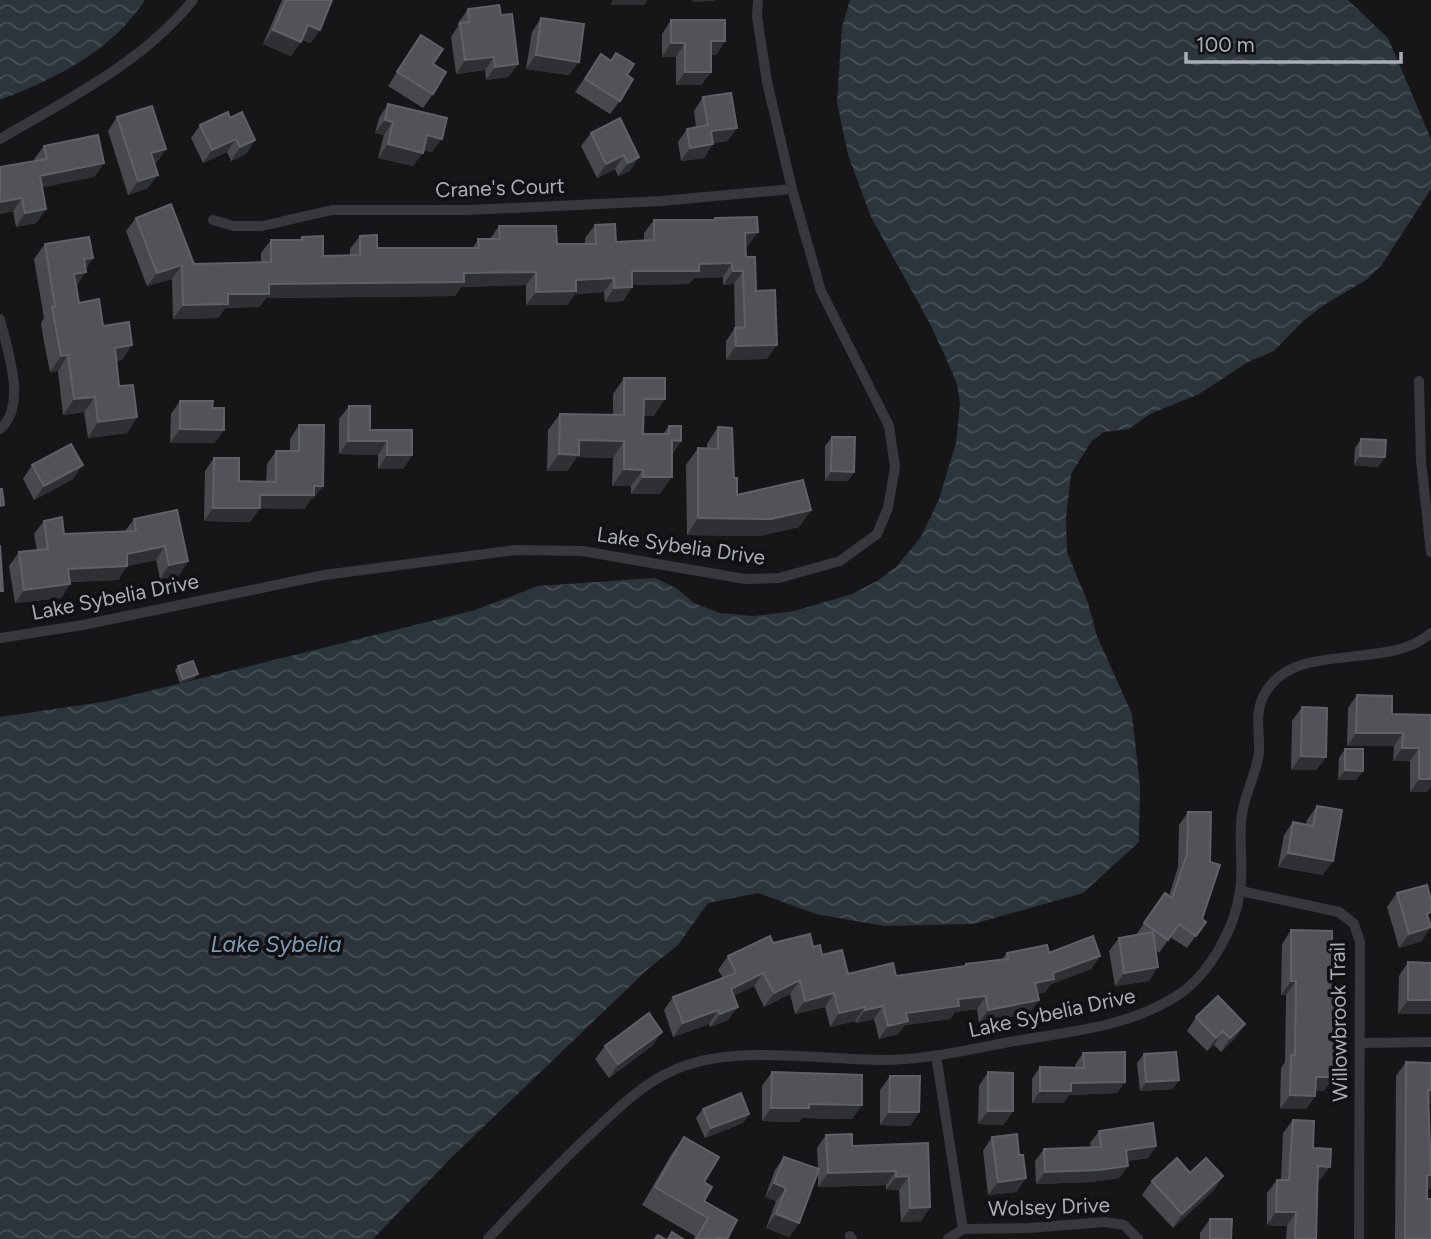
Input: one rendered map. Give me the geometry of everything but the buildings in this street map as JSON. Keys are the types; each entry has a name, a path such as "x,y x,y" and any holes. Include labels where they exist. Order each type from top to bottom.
{"street":[{"path":"0,139 151,45 193,0"},
{"name":"Lake Sybelia Drive","path":"0,638 83,625 324,575 516,550 582,551 745,579 779,578 841,561 877,534 888,508 895,467 889,426 821,291 792,189 767,82 757,16 758,0"},
{"name":"Crane's Court","path":"212,220 233,226 262,226 332,210 468,210 662,201 792,189"},
{"path":"0,318 15,389 14,409 0,429"},
{"path":"1419,382 1421,461 1431,552"},
{"name":"Lake Sybelia Drive","path":"488,1239 556,1165 615,1111 672,1071 703,1061 737,1055 885,1060 936,1055 1109,1025 1150,1012 1180,995 1209,969 1231,923 1241,891 1240,827 1243,805 1259,753 1257,717 1262,698 1273,680 1286,670 1304,664 1399,650 1418,644 1431,633"},
{"name":"Willowbrook Trail","path":"1241,891 1339,912 1354,924 1360,942 1359,1239"},
{"path":"1361,1043 1431,1042"},
{"name":"Wolsey Drive","path":"936,1055 963,1229 1029,1228 1105,1222 1124,1225 1138,1239"},
{"path":"948,1239 963,1229"}],"water":[{"path":"0,0 145,0 116,34 99,49 62,72 0,100"},
{"name":"Lake Sybelia","path":"850,0 1348,0 1388,38 1431,139 1431,189 1381,266 1366,280 1324,305 1302,322 1274,351 1248,362 1199,394 1150,414 1129,429 1104,432 1091,442 1071,474 1066,518 1067,552 1088,603 1097,636 1132,714 1140,787 1139,842 1083,893 973,924 884,926 816,914 758,893 708,903 678,945 648,969 454,1155 373,1239 0,1239 0,717 109,701 475,610 538,586 655,578 676,588 694,603 720,613 753,616 794,611 852,594 877,581 896,567 921,537 939,499 956,443 960,403 957,384 945,356 871,217 848,155 837,102 842,27"}]}
